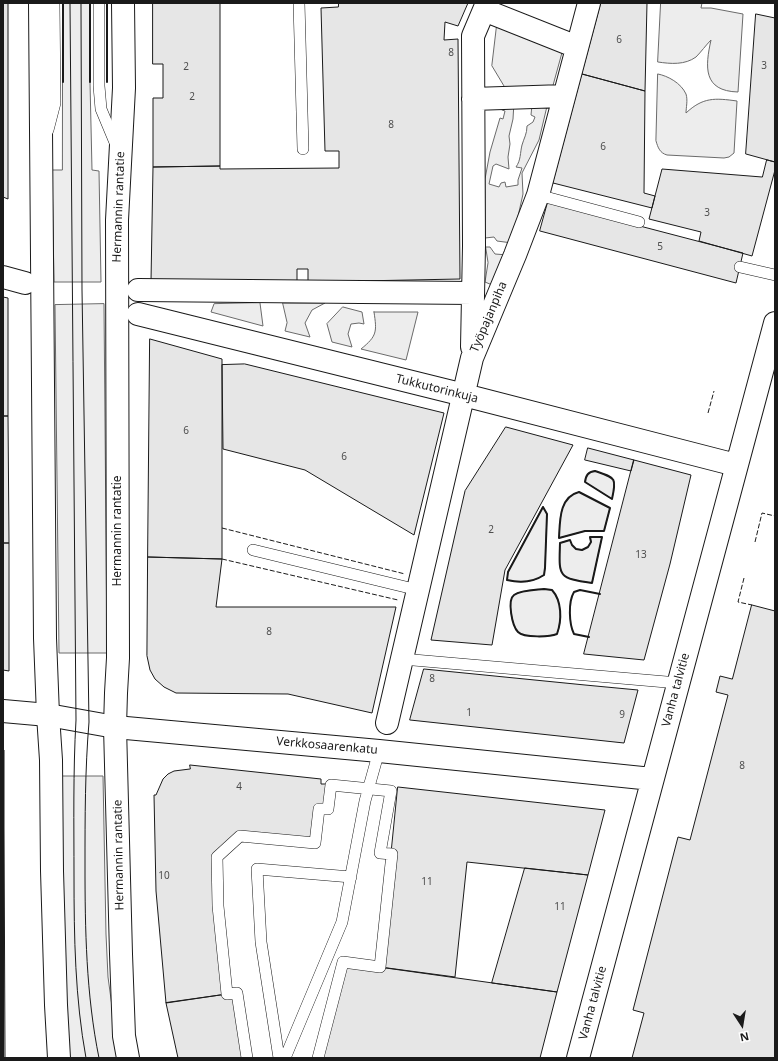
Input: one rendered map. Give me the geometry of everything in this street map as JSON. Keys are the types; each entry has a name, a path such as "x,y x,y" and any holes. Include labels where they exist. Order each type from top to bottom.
{"street":[{"path":"40,3 46,638 48,715 52,760 52,871 59,1058"},
{"name":"Hermannin rantatie","path":"123,3 124,88 117,220 118,658 115,727 120,954 124,1036 128,1058"},
{"name":"Työpajanpiha","path":"472,358 516,255 538,195 589,3"},
{"path":"485,6 577,47"},
{"name":"Työpajanpiha","path":"472,358 473,36 485,6"},
{"path":"473,99 564,96"},
{"path":"3,277 25,283"},
{"path":"138,290 473,293"},
{"name":"Tukkutorinkuja","path":"138,314 464,395 736,465"},
{"name":"Vanha talvitie","path":"578,1058 775,323"},
{"path":"387,723 472,358"},
{"name":"Verkkosaarenkatu","path":"3,711 48,715 115,727 379,751 652,779"}],"lane":[{"path":"42,157 55,103 54,3"},
{"path":"99,3 99,86 101,109 120,157"},
{"path":"299,3 303,149"},
{"path":"538,195 639,222"},
{"path":"740,267 775,276"},
{"path":"253,550 418,590"},
{"path":"402,659 678,683"},
{"path":"284,1058 342,922 365,801 379,751"},
{"path":"247,1058 237,993 227,994 218,906 217,857 240,836 315,844 319,809 328,809 331,785 391,791 380,852 392,854 380,967 343,962 318,1058"},
{"path":"279,1058 261,942 257,869 351,877"}],"shaded area":[{"path":"63,3 90,3 92,170 99,171 101,282 54,282 52,170 62,170"},
{"path":"661,3 702,3 701,8 711,8 743,14 738,92 727,91 718,87 712,82 709,76 708,68 711,40 692,60 678,63 658,62"},
{"path":"497,25 563,49 552,89 507,91 492,66"},
{"path":"658,74 666,76 684,90 687,99 686,113 704,101 722,99 737,101 734,153 729,157 724,158 667,155 661,152 656,141"},
{"path":"504,102 514,102 513,119 509,136 509,169 496,164 493,166 489,184 499,187 501,183 505,182 506,187 518,185 522,168 516,167 520,159 527,126 533,122 535,117 531,115 532,104 548,102 539,140 522,173 523,194 512,243 497,241 494,237 485,238 485,179 490,152 500,118 503,119 505,111 502,110"},
{"path":"486,247 490,247 495,254 508,255 497,287 485,282 488,263"},
{"path":"260,303 263,326 211,312 214,304"},
{"path":"283,303 325,303 312,310 305,323 310,337 285,331 287,323"},
{"path":"104,304 107,653 59,653 55,305"},
{"path":"343,307 362,312 364,324 351,324 348,334 352,347 332,342 327,324"},
{"path":"374,312 418,312 406,360 361,349 370,341 375,333"},
{"path":"595,471 607,475 613,479 614,486 612,499 585,482 588,474"},
{"path":"579,492 610,508 604,531 585,531 559,538 560,517 564,504 572,495"},
{"path":"543,507 547,514 544,575 535,580 526,582 507,580 508,572"},
{"path":"590,537 602,537 592,583 566,577 562,574 560,569 560,543 570,540 576,549 582,550 588,547 591,542"},
{"path":"544,589 552,590 558,600 560,623 557,634 537,636 521,634 516,629 512,619 512,598 514,595 521,592"},
{"path":"57,776 103,776 108,977 119,1058 67,1058"}],"building":[{"path":"3,3 8,3 8,199 3,197"},
{"path":"153,3 220,3 220,166 153,167 153,98 163,98 163,64 153,64"},
{"path":"339,3 468,3 458,26 445,22 444,40 458,39 460,279 308,282 308,269 297,269 297,281 151,281 153,167 220,166 220,169 339,168 339,151 325,151 321,8 338,7"},
{"path":"601,3 647,3 645,91 582,74"},
{"path":"756,14 775,18 775,162 746,154"},
{"path":"582,74 645,91 644,193 655,196 652,208 553,183"},
{"path":"767,160 775,162 775,170 752,256 699,241 701,232 649,219 662,169 762,177"},
{"path":"548,202 743,253 736,283 540,231"},
{"path":"3,297 8,298 8,416 3,416"},
{"path":"150,339 222,359 222,559 148,557"},
{"path":"245,364 444,413 414,535 305,470 223,449 222,365"},
{"path":"3,416 8,416 9,543 3,543"},
{"path":"506,427 573,445 505,570 492,645 431,640 465,491"},
{"path":"588,448 634,460 631,471 585,460"},
{"path":"634,460 691,475 670,564 644,660 584,654"},
{"path":"3,543 9,543 9,671 3,670"},
{"path":"148,557 222,559 216,607 396,607 372,713 288,694 176,693 164,687 155,679 150,670 147,656"},
{"path":"752,605 775,611 775,1058 632,1058 644,1013 633,1010 678,837 690,840 728,695 716,692 720,676 732,679"},
{"path":"424,669 638,690 624,743 410,720"},
{"path":"4,750 4,827 3,827"},
{"path":"190,765 321,779 321,784 326,784 328,809 319,809 315,843 240,836 217,857 227,994 166,1003 156,891 154,795 156,795 163,779 168,774 174,771 190,769"},
{"path":"398,787 605,810 588,875 467,862 455,977 380,967"},
{"path":"4,827 5,1058 3,1058"},
{"path":"525,868 588,875 557,992 492,983"},
{"path":"343,962 557,992 540,1058 318,1058"},
{"path":"237,993 247,1058 178,1058 166,1003"}],"tram line":[{"path":"70,3 76,720 74,759 74,922 79,1013 86,1058"},
{"path":"81,3 82,290 89,722 86,794 85,913 91,1010 99,1058"}],"fence":[{"path":"708,413 714,391"},
{"path":"755,542 762,513 775,516"},
{"path":"222,528 405,574"},
{"path":"222,559 398,600"},
{"path":"744,578 738,602 752,605"}],"wall":[{"path":"63,3 63,82"},
{"path":"90,3 90,82"},
{"path":"107,3 107,82"},
{"path":"595,471 607,475 613,479 614,486 612,499 585,482 588,474 595,471"},
{"path":"579,492 610,508 604,531 585,531 559,538 560,517 564,504 572,495 579,492"},
{"path":"543,507 547,514 544,575 535,580 526,582 507,580 508,572 543,507"},
{"path":"590,537 602,537 592,583 566,577 562,574 560,569 560,543 570,540 576,549 582,550 588,547 591,542 590,537"},
{"path":"544,589 552,590 558,600 560,623 557,634 549,636 521,634 516,629 512,619 512,598 514,595 521,592 544,589"},
{"path":"589,637 574,634 572,630 570,613 572,596 574,592 580,590 600,594"}]}
